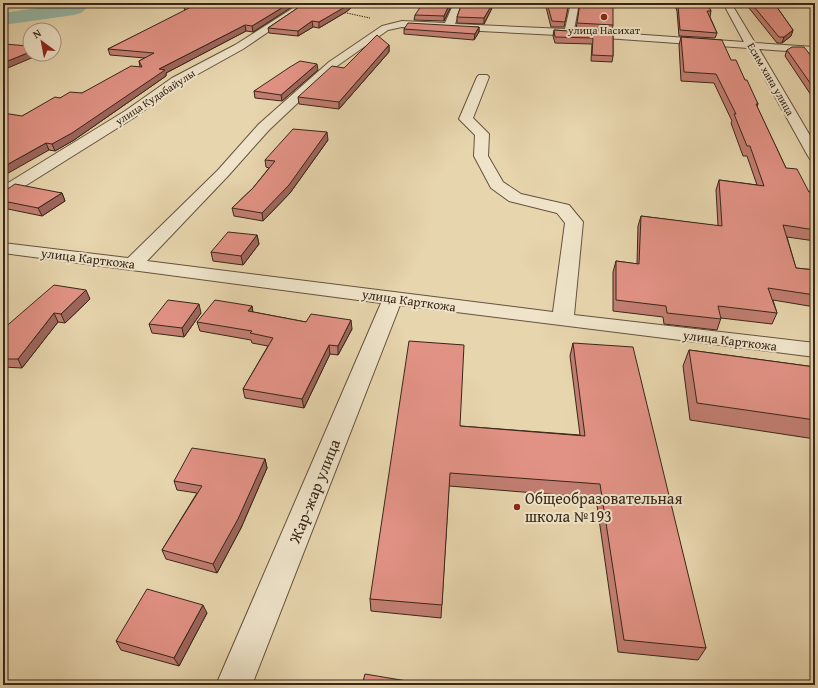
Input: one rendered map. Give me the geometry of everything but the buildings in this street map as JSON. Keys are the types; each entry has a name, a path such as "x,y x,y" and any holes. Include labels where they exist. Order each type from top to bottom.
{"street":[{"name":"улица Кудабайулы","path":"3,193 130,114 176,81 239,47 307,3"},
{"path":"449,26 458,3"},
{"path":"569,32 575,3"},
{"name":"Есим хана улица","path":"727,3 815,156"},
{"path":"133,264 223,173 264,127 333,64 385,28 395,25 449,26 569,32 815,50"},
{"path":"483,77 466,119 482,134 481,156 497,185 514,198 563,209 574,222 563,320"},
{"name":"улица Карткожа","path":"3,248 563,320 815,350"},
{"name":"Жар-жар улица","path":"234,685 392,298"}],"path":[{"path":"339,12 364,16 395,25"}],"waterway":[{"path":"3,19 74,9 83,3"}],"place":[{"name":"улица Насихат","path":"604,17"},
{"name":"Общеобразовательная школа №193","path":"517,507"}]}
